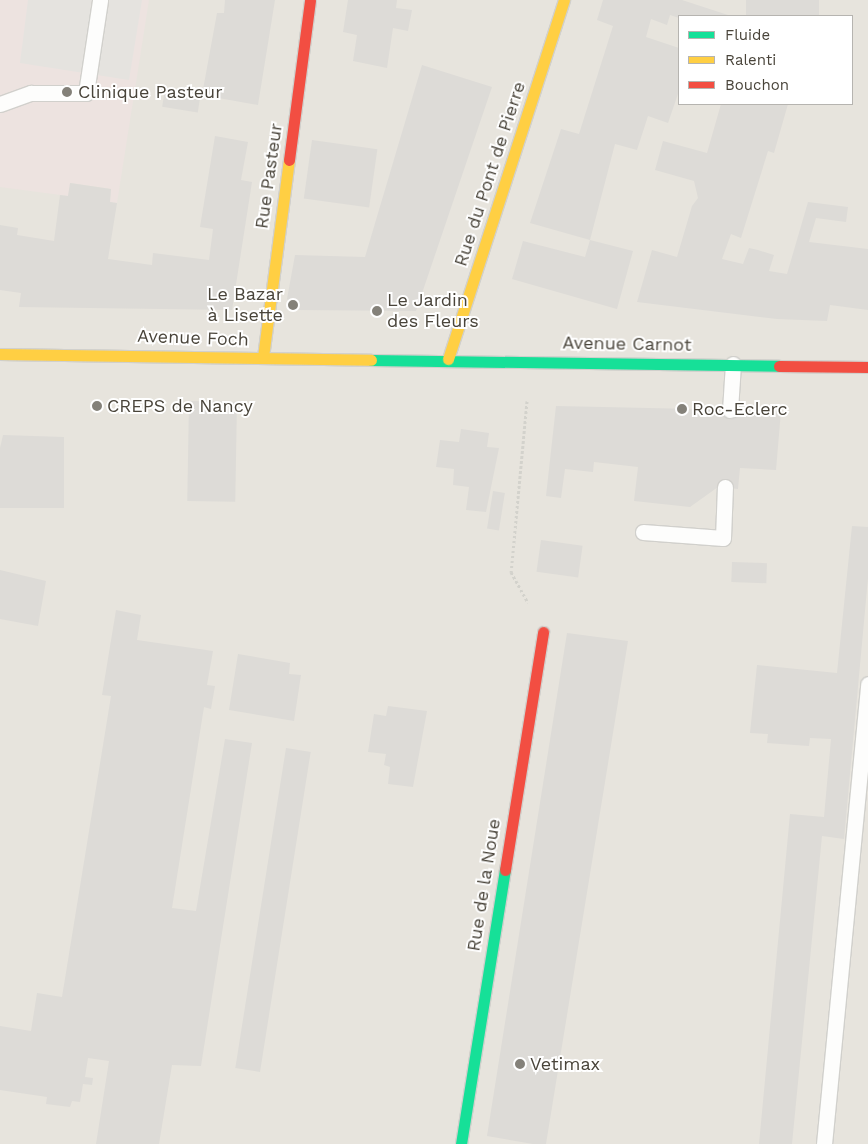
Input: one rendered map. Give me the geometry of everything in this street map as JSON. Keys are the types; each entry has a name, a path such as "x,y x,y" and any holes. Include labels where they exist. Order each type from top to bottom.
{"street":[{"name":"Rue Pasteur","path":"263,357 310,0"},
{"name":"Rue du Pont de Pierre","path":"448,359 564,0"},
{"name":"Avenue Foch","path":"0,354 386,358"},
{"name":"Avenue Carnot","path":"386,358 868,367"},
{"name":"Rue de la Noue","path":"461,1144 543,632"}],"lane":[{"path":"0,104 31,93 86,93 100,0"},
{"path":"730,410 733,364"},
{"path":"643,532 723,538 725,487"},
{"path":"824,1144 868,684"}],"path":[{"path":"527,401 511,572 543,632"}],"shaded area":[{"path":"0,0 868,0 868,1144 0,1144"},
{"name":"Clinique Pasteur","path":"0,0 149,0 117,203 110,202 111,189 71,183 68,196 0,187"},
{"path":"28,0 142,0 129,80 20,63"}],"building":[{"path":"225,0 275,0 258,105 202,95 217,13 224,13"},
{"path":"348,0 397,0 396,8 412,10 408,31 393,28 387,68 353,61 357,35 343,32"},
{"path":"603,0 682,0 728,15 678,15 678,18 670,15 667,25 651,19 646,37 678,48 678,94 668,123 648,116 637,150 615,144 590,240 530,223 561,129 579,134 613,26 597,20"},
{"path":"746,0 819,0 819,15 746,15"},
{"path":"422,65 492,87 416,311 298,310 287,299 295,255 365,257"},
{"path":"165,89 201,95 198,112 162,107"},
{"path":"721,105 788,105 774,153 768,151 741,238 731,234 722,259 743,264 749,248 758,250 774,255 769,271 787,274 808,202 848,207 846,222 816,218 809,242 868,249 868,310 830,305 827,321 777,319 637,302 652,250 677,257 692,206 698,198 694,181 655,170 663,141 707,153"},
{"path":"215,136 248,142 241,180 252,182 232,310 19,307 21,293 0,290 0,225 18,228 17,235 54,241 60,195 68,196 70,183 111,189 110,202 117,203 108,259 152,265 153,253 209,260 213,229 200,227"},
{"path":"312,140 377,149 369,208 304,198"},
{"path":"590,240 633,251 617,309 512,279 523,241 585,257"},
{"path":"189,401 237,402 235,502 187,501"},
{"path":"556,406 781,411 776,470 740,468 738,489 718,487 690,507 634,501 638,467 594,462 593,472 565,469 561,498 546,496"},
{"path":"461,429 489,433 487,447 499,448 486,512 466,510 469,487 453,485 454,469 436,467 440,440 459,442"},
{"path":"3,435 64,437 64,508 0,508 0,448"},
{"path":"493,491 505,493 499,530 487,529"},
{"path":"852,526 868,527 868,578 844,839 822,836 792,1144 759,1144 790,814 824,817 831,739 810,738 809,746 767,743 768,734 750,733 757,665 837,673"},
{"path":"541,540 583,546 578,578 537,572"},
{"path":"732,562 767,563 766,583 731,582"},
{"path":"0,570 46,581 38,626 0,619"},
{"path":"116,610 141,615 137,640 213,651 207,685 215,686 211,709 204,707 172,908 196,911 225,739 252,743 201,1066 172,1065 159,1144 96,1144 109,1061 88,1058 85,1077 93,1078 92,1085 83,1084 80,1102 72,1101 70,1107 46,1104 47,1097 0,1090 0,1026 31,1031 37,993 62,997 111,696 102,695"},
{"path":"567,633 628,641 546,1144 533,1144 487,1136"},
{"path":"238,654 290,663 289,674 301,675 294,721 229,710"},
{"path":"388,706 427,711 413,787 388,784 390,767 384,765 386,754 368,752 374,714 386,716"},
{"path":"286,748 311,752 260,1072 235,1068"}],"traffic: fast":[{"path":"371,360 779,366"},
{"path":"461,1144 505,870"}],"traffic: slow":[{"path":"448,359 564,0"},
{"path":"263,357 289,160"},
{"path":"0,354 371,360"}],"traffic: jam":[{"path":"289,160 310,0"},
{"path":"779,366 868,367"},
{"path":"505,870 543,632"}],"place":[{"name":"Clinique Pasteur","path":"67,92"},
{"name":"Le Bazar à Lisette","path":"293,305"},
{"name":"Le Jardin des Fleurs","path":"377,311"},
{"name":"CREPS de Nancy","path":"97,406"},
{"name":"Roc-Eclerc","path":"682,409"},
{"name":"Vetimax","path":"520,1064"}]}
